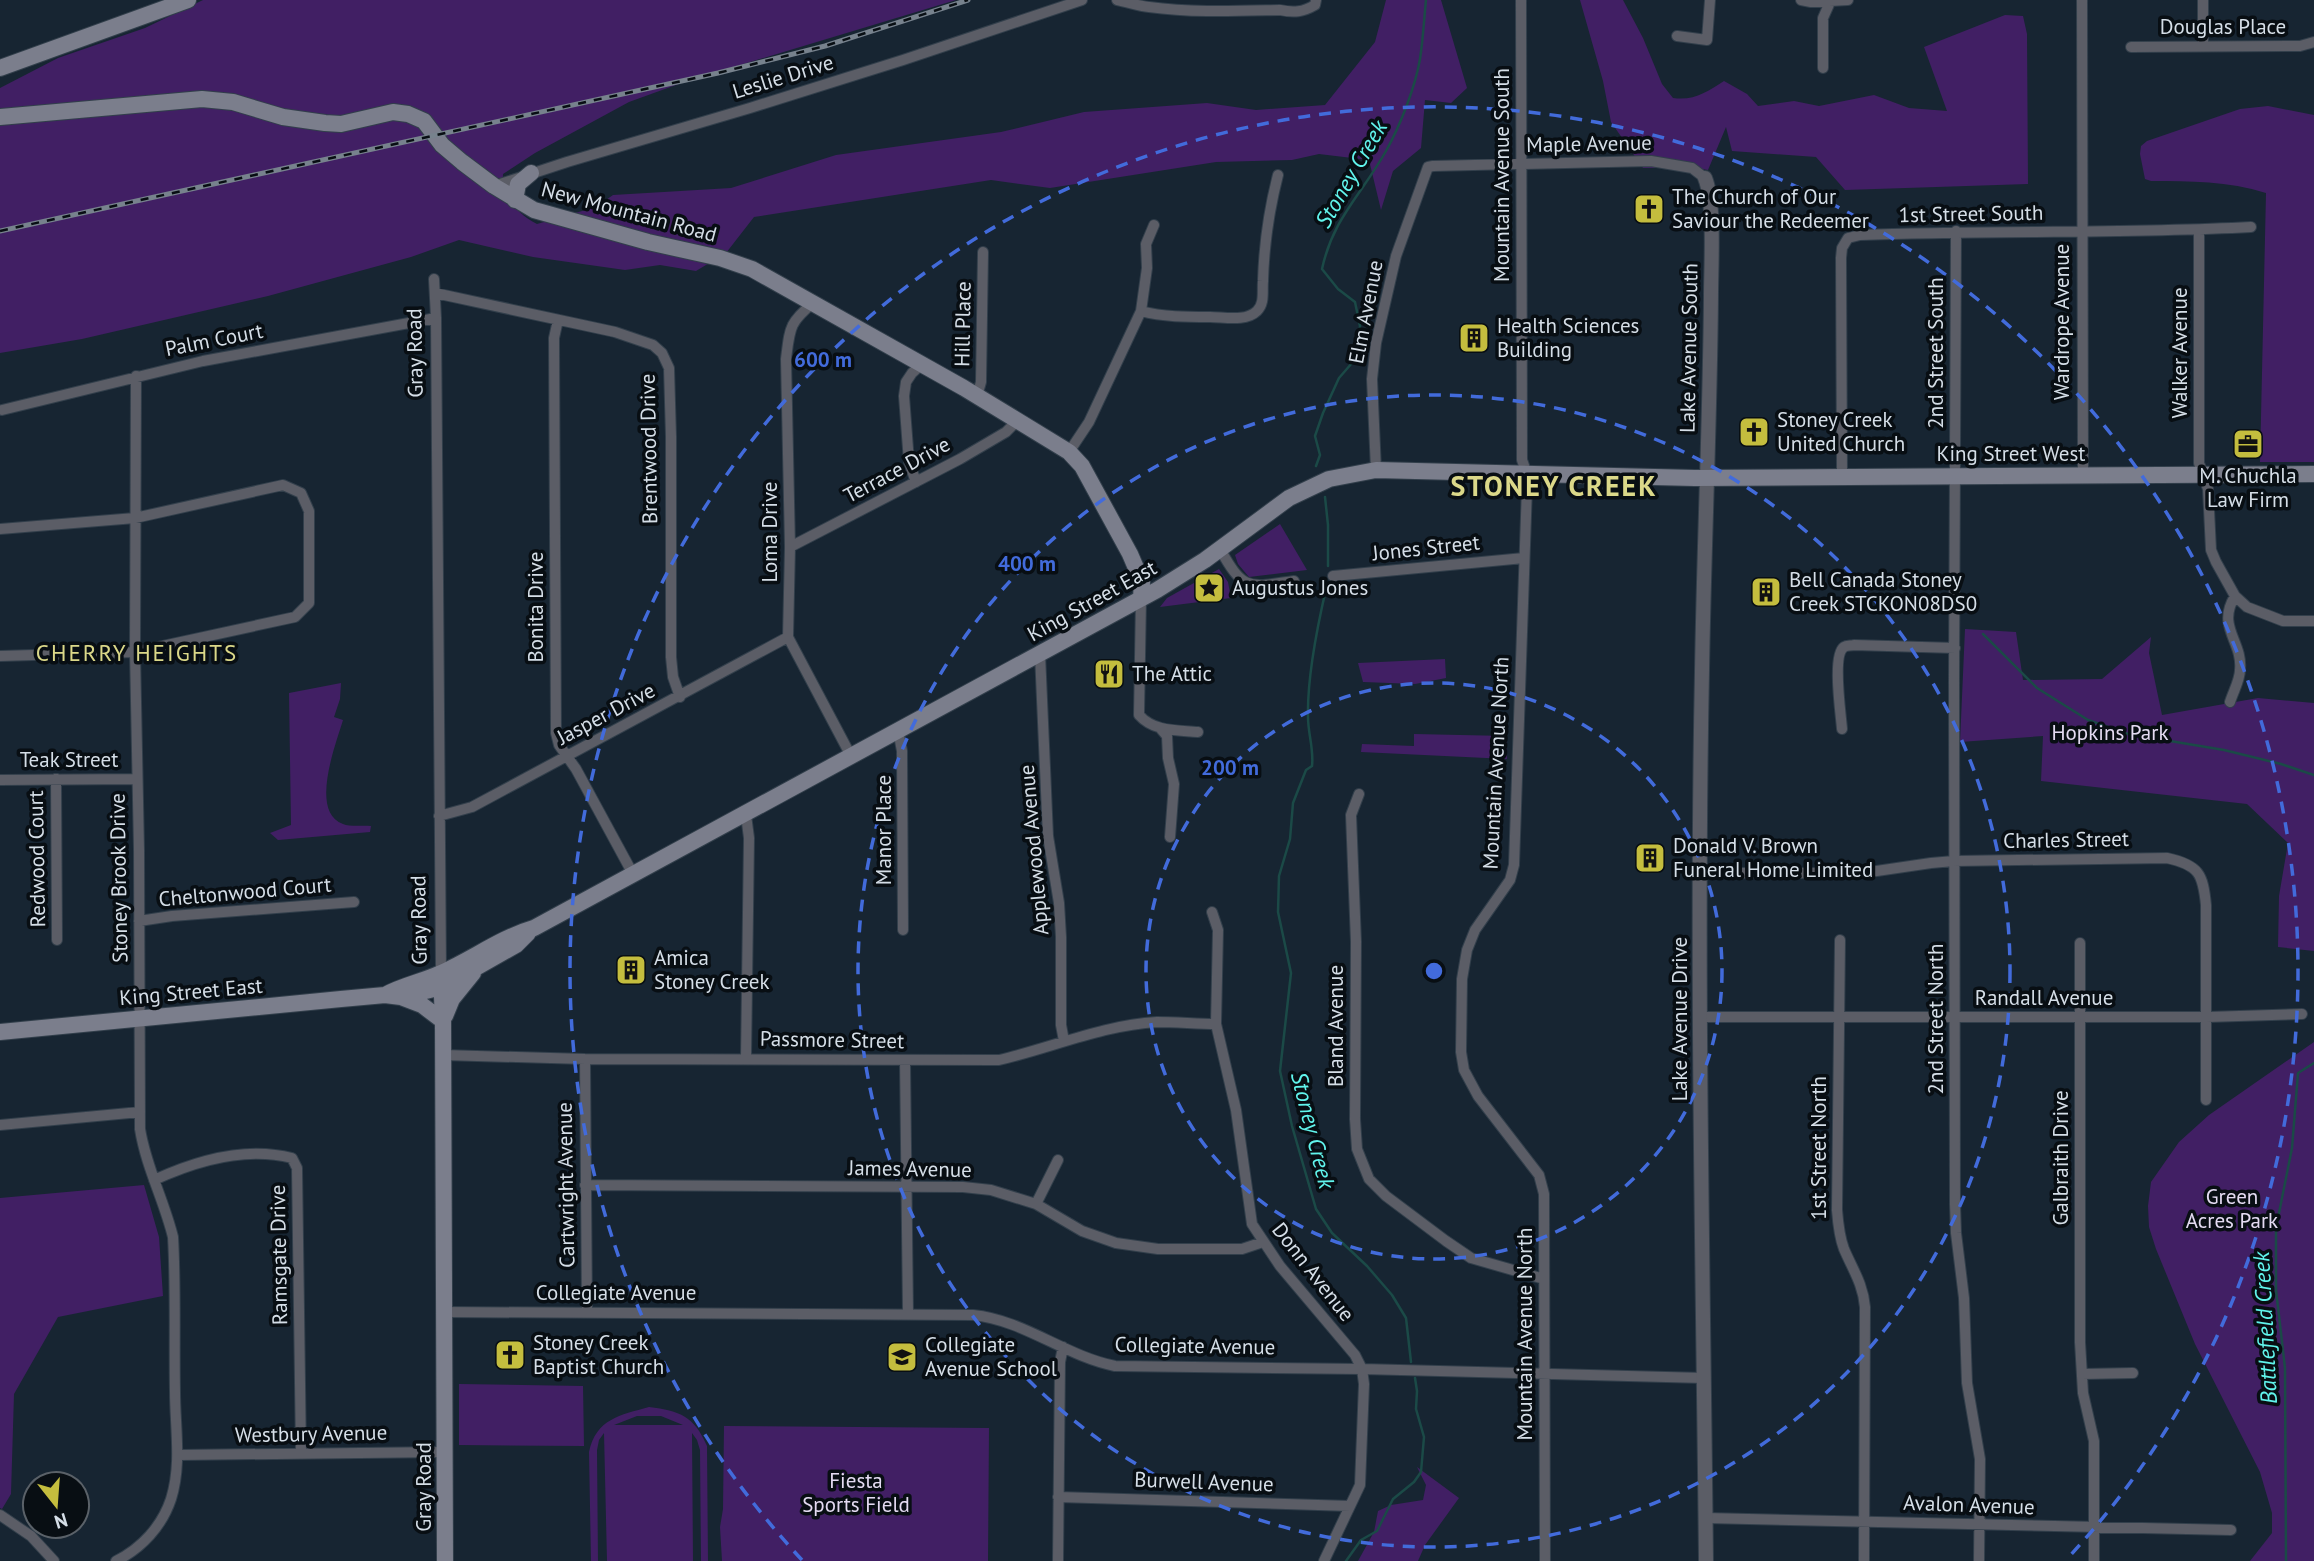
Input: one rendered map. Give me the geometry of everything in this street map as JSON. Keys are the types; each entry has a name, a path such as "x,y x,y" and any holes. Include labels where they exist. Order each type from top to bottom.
{"main road":[{"path":"0,68 188,0"},
{"name":"New Mountain Road","path":"0,117 202,99 233,102 283,117 325,123 341,124 400,112 424,121 442,145 494,186 534,210 648,243 720,258 752,269 922,364 1069,452 1082,466 1130,554 1142,582 1141,598"},
{"path":"515,200 518,184 531,173"},
{"name":"King Street East","path":"441,980 512,935 534,928 746,815 1141,598 1205,561 1289,498 1329,479 1376,470 1707,478"},
{"name":"King Street West","path":"1707,478 2314,474"},
{"name":"King Street East","path":"0,1032 140,1017 393,996 399,987 441,980 482,964 516,945 534,928"},
{"path":"393,996 422,1004 443,1021 452,999 482,964"},
{"name":"Gray Road","path":"441,980 445,1561"}],"street":[{"name":"Leslie Drive","path":"494,186 750,108 1082,0"},
{"path":"1117,0 1169,9 1280,10 1292,13 1306,11 1315,5 1316,0"},
{"name":"Mountain Avenue South","path":"1521,0 1522,460 1527,474"},
{"path":"1677,36 1707,40 1710,0"},
{"path":"1801,0 1848,0"},
{"name":"Wardrope Avenue","path":"2081,0 2083,475"},
{"path":"2203,0 2203,45"},
{"path":"1823,68 1823,18 1830,1"},
{"name":"Douglas Place","path":"2131,47 2301,46 2314,42"},
{"name":"Maple Avenue","path":"1428,167 1651,161 1692,168 1705,178"},
{"name":"Elm Avenue","path":"1376,470 1372,379 1376,343 1396,256 1428,167"},
{"path":"1141,311 1186,317 1246,317 1256,312 1263,303 1270,205 1278,175"},
{"name":"Lake Avenue South","path":"1705,178 1709,188 1711,241 1711,402 1707,478"},
{"path":"1069,452 1089,422 1141,311 1147,268 1146,244 1154,225"},
{"name":"1st Street South","path":"1842,477 1842,248 1848,238 1860,235 1956,231 2081,232 2251,228"},
{"name":"Walker Avenue","path":"2199,230 2200,463 2208,489 2211,550 2235,596"},
{"name":"2nd Street South","path":"1954,475 1956,231"},
{"name":"Hill Place","path":"977,396 981,382 983,252"},
{"name":"Gray Road","path":"434,279 441,980"},
{"name":"Brentwood Drive","path":"435,293 615,332 653,345 662,354 669,368 671,657 673,677 680,697"},
{"name":"Loma Drive","path":"814,302 794,319 789,333 786,359 790,547 788,637 851,756"},
{"name":"Palm Court","path":"2,410 203,361 436,318"},
{"name":"Bonita Drive","path":"558,320 554,338 555,715 559,745 633,874"},
{"path":"916,482 909,462 904,396 906,382 922,364"},
{"name":"Stoney Brook Drive","path":"116,1561 130,1554 156,1530 172,1496 178,1455 173,1237 168,1216 144,1154 140,1129 135,652 136,376"},
{"name":"Terrace Drive","path":"790,547 1006,432 1018,420"},
{"name":"Mountain Avenue North","path":"1527,474 1514,865 1510,880 1475,930 1467,950 1462,979 1461,1052 1464,1070 1478,1096 1539,1175 1545,1194 1545,1561"},
{"name":"2nd Street North","path":"1954,475 1956,1233 1962,1270 1967,1383 1980,1459 1979,1561"},
{"name":"Lake Avenue Drive","path":"1706,1561 1701,1217 1701,873 1707,478"},
{"path":"0,529 135,518 283,485 301,493 309,511 309,603 295,617 135,652 0,656"},
{"path":"1220,549 1236,576 1245,583 1253,586 1294,581"},
{"name":"Jones Street","path":"1333,576 1524,558"},
{"path":"2230,702 2241,671 2227,623 2228,607 2235,596 2247,607 2283,621 2314,621"},
{"path":"1141,598 1139,715 1144,721 1161,729 1198,732"},
{"name":"Jasper Drive","path":"439,816 472,807 788,637"},
{"path":"1842,729 1837,665 1839,653 1844,647 1955,648"},
{"name":"Applewood Avenue","path":"1040,654 1048,836 1059,903 1061,1025 1064,1041"},
{"path":"1161,729 1167,736 1168,758 1174,784 1170,837"},
{"name":"Manor Place","path":"898,730 902,751 903,930"},
{"name":"Redwood Court","path":"56,779 57,940"},
{"name":"Teak Street","path":"0,780 138,779"},
{"name":"Bland Avenue","path":"1359,794 1351,815 1356,942 1357,1149 1369,1178 1386,1196 1446,1241 1471,1258 1544,1279"},
{"path":"746,815 749,838 746,1059"},
{"name":"Charles Street","path":"1701,873 1863,873 1954,861 2167,858 2191,865 2200,873 2204,885 2206,1100"},
{"name":"Cheltonwood Court","path":"139,921 354,902"},
{"name":"Donn Avenue","path":"1212,912 1218,930 1216,1024 1236,1110 1252,1224 1263,1242 1362,1368"},
{"name":"1st Street North","path":"1840,940 1838,1225 1843,1247 1864,1290 1866,1307 1864,1561"},
{"name":"Galbraith Drive","path":"2080,943 2080,1342 2083,1393 2094,1441 2094,1561"},
{"name":"Randall Avenue","path":"1701,1017 2207,1017 2302,1014"},
{"name":"Passmore Street","path":"443,1055 584,1059 999,1060 1116,1028 1157,1022 1216,1024"},
{"name":"Cartwright Avenue","path":"584,1059 587,1312"},
{"path":"905,1060 908,1314"},
{"path":"0,1125 140,1112"},
{"name":"Ramsgate Drive","path":"154,1180 201,1160 262,1155 292,1158 297,1168 301,1454"},
{"path":"1036,1204 1058,1160"},
{"name":"James Avenue","path":"585,1185 963,1187 991,1190 1036,1204 1082,1231 1116,1243 1158,1249 1242,1249 1263,1242"},
{"name":"Collegiate Avenue","path":"443,1312 908,1314 989,1317 1003,1320 1087,1359 1115,1366 1362,1368 1703,1378"},
{"path":"1058,1561 1059,1362 1063,1347"},
{"path":"1324,1561 1360,1485 1364,1384 1362,1368"},
{"path":"2082,1374 2133,1373"},
{"name":"Westbury Avenue","path":"178,1455 445,1452"},
{"name":"Burwell Avenue","path":"1058,1497 1350,1506"},
{"path":"0,1515 31,1536 54,1561"},
{"name":"Avalon Avenue","path":"1706,1518 2231,1531"}],"green space":[{"path":"203,0 956,0 687,81 629,102 535,153 503,174 505,190 512,204 537,224 596,207 613,195 731,188 836,155 1001,132 1084,112 1207,103 1256,110 1325,105 1375,42 1386,0 1441,0 1467,88 1451,103 1425,100 1421,148 1393,171 1381,210 1369,160 1319,154 1292,160 1216,162 1050,188 991,180 754,217 726,253 696,271 660,265 625,270 533,257 459,240 411,257 268,296 82,339 0,353 0,88 58,58 145,28"},
{"path":"1580,0 1623,0 1643,38 1662,84 1673,98 1694,97 1724,81 1747,94 1758,106 1794,101 1819,106 1874,95 1909,108 1947,111 1924,47 2005,15 2023,16 2027,34 2028,184 1845,190 1816,157 1732,151 1726,127 1708,170 1643,168 1611,122 1603,81"},
{"path":"2268,106 2314,115 2314,462 2260,462 2266,193 2223,184 2151,181 2145,179 2140,154 2141,146 2147,141 2240,109"},
{"path":"1280,524 1307,570 1249,577 1238,564 1235,555"},
{"path":"1219,569 1228,582 1231,598 1160,607 1167,598"},
{"name":"Hopkins Park","path":"1965,629 2016,632 2023,680 2102,679 2151,637 2149,653 2162,715 2258,698 2314,703 2314,951 2278,947 2279,896 2288,843 2247,804 2041,781 2043,736 1960,742"},
{"path":"1445,659 1446,678 1415,684 1363,682 1358,663"},
{"path":"341,683 340,699 334,717 343,720 328,776 328,806 333,817 343,824 371,826 370,832 278,840 270,833 291,825 289,693"},
{"path":"1414,734 1507,736 1507,759 1361,752 1362,744 1414,746"},
{"name":"Green Acres Park","path":"2314,1042 2314,1561 2250,1561 2272,1533 2272,1513 2260,1472 2195,1344 2156,1249 2149,1227 2148,1206 2151,1182 2179,1142 2209,1115"},
{"path":"144,1185 159,1237 163,1296 58,1317 14,1394 11,1494 2,1509 0,1198"},
{"path":"459,1384 583,1386 584,1446 459,1445"},
{"path":"649,1407 685,1417 697,1428 707,1446 708,1561 701,1561 700,1450 692,1433 693,1561 607,1561 604,1433 597,1450 598,1561 591,1561 589,1452 592,1441 603,1425 611,1420","holes":["637,1416 661,1416 683,1425 614,1425"]},
{"name":"Fiesta Sports Field","path":"724,1426 989,1428 988,1561 722,1561 720,1527 723,1509"},
{"path":"1417,1467 1459,1498 1425,1545 1418,1561 1358,1561 1374,1532 1378,1511 1391,1505 1423,1500 1426,1485"}],"waterway":[{"name":"Stoney Creek","path":"1316,466 1320,455 1315,436 1339,378 1352,363 1359,348 1360,326 1355,302 1338,289 1322,269 1333,235 1397,130 1415,82 1426,0"},
{"name":"Stoney Creek","path":"1325,497 1328,566"},
{"name":"Stoney Creek","path":"1326,589 1309,686 1308,717 1312,766 1306,770 1293,803 1290,839 1279,876 1278,912 1291,973 1280,1071 1292,1126 1316,1209 1332,1233 1367,1266 1392,1295 1406,1318 1411,1362"},
{"path":"1983,634 2037,688 2088,720 2128,734 2224,750 2314,775"},
{"name":"Battlefield Creek","path":"2286,1561 2285,1368 2276,1290 2276,1228 2292,1148 2298,1073 2314,1063"},
{"name":"Stoney Creek","path":"1346,1561 1361,1540 1377,1531 1393,1499 1414,1482 1421,1472 1424,1437 1416,1409 1415,1378"}],"railway":[{"path":"0,231 718,73 825,46 968,0"}],"place":[{"name":"The Church of Our Saviour the Redeemer","path":"1649,209"},
{"name":"Health Sciences Building","path":"1474,338"},
{"name":"Stoney Creek United Church","path":"1754,432"},
{"name":"M. Chuchla Law Firm","path":"2248,444"},
{"name":"Augustus Jones","path":"1209,588"},
{"name":"Bell Canada Stoney Creek STCKON08DS0","path":"1766,592"},
{"name":"The Attic","path":"1109,674"},
{"name":"Donald V. Brown Funeral Home Limited","path":"1650,858"},
{"name":"Amica Stoney Creek","path":"631,970"},
{"name":"Stoney Creek Baptist Church","path":"510,1355"},
{"name":"Collegiate Avenue School","path":"902,1357"}],"district":[{"name":"STONEY CREEK","path":"1554,486"},
{"name":"CHERRY HEIGHTS","path":"137,653"}]}
